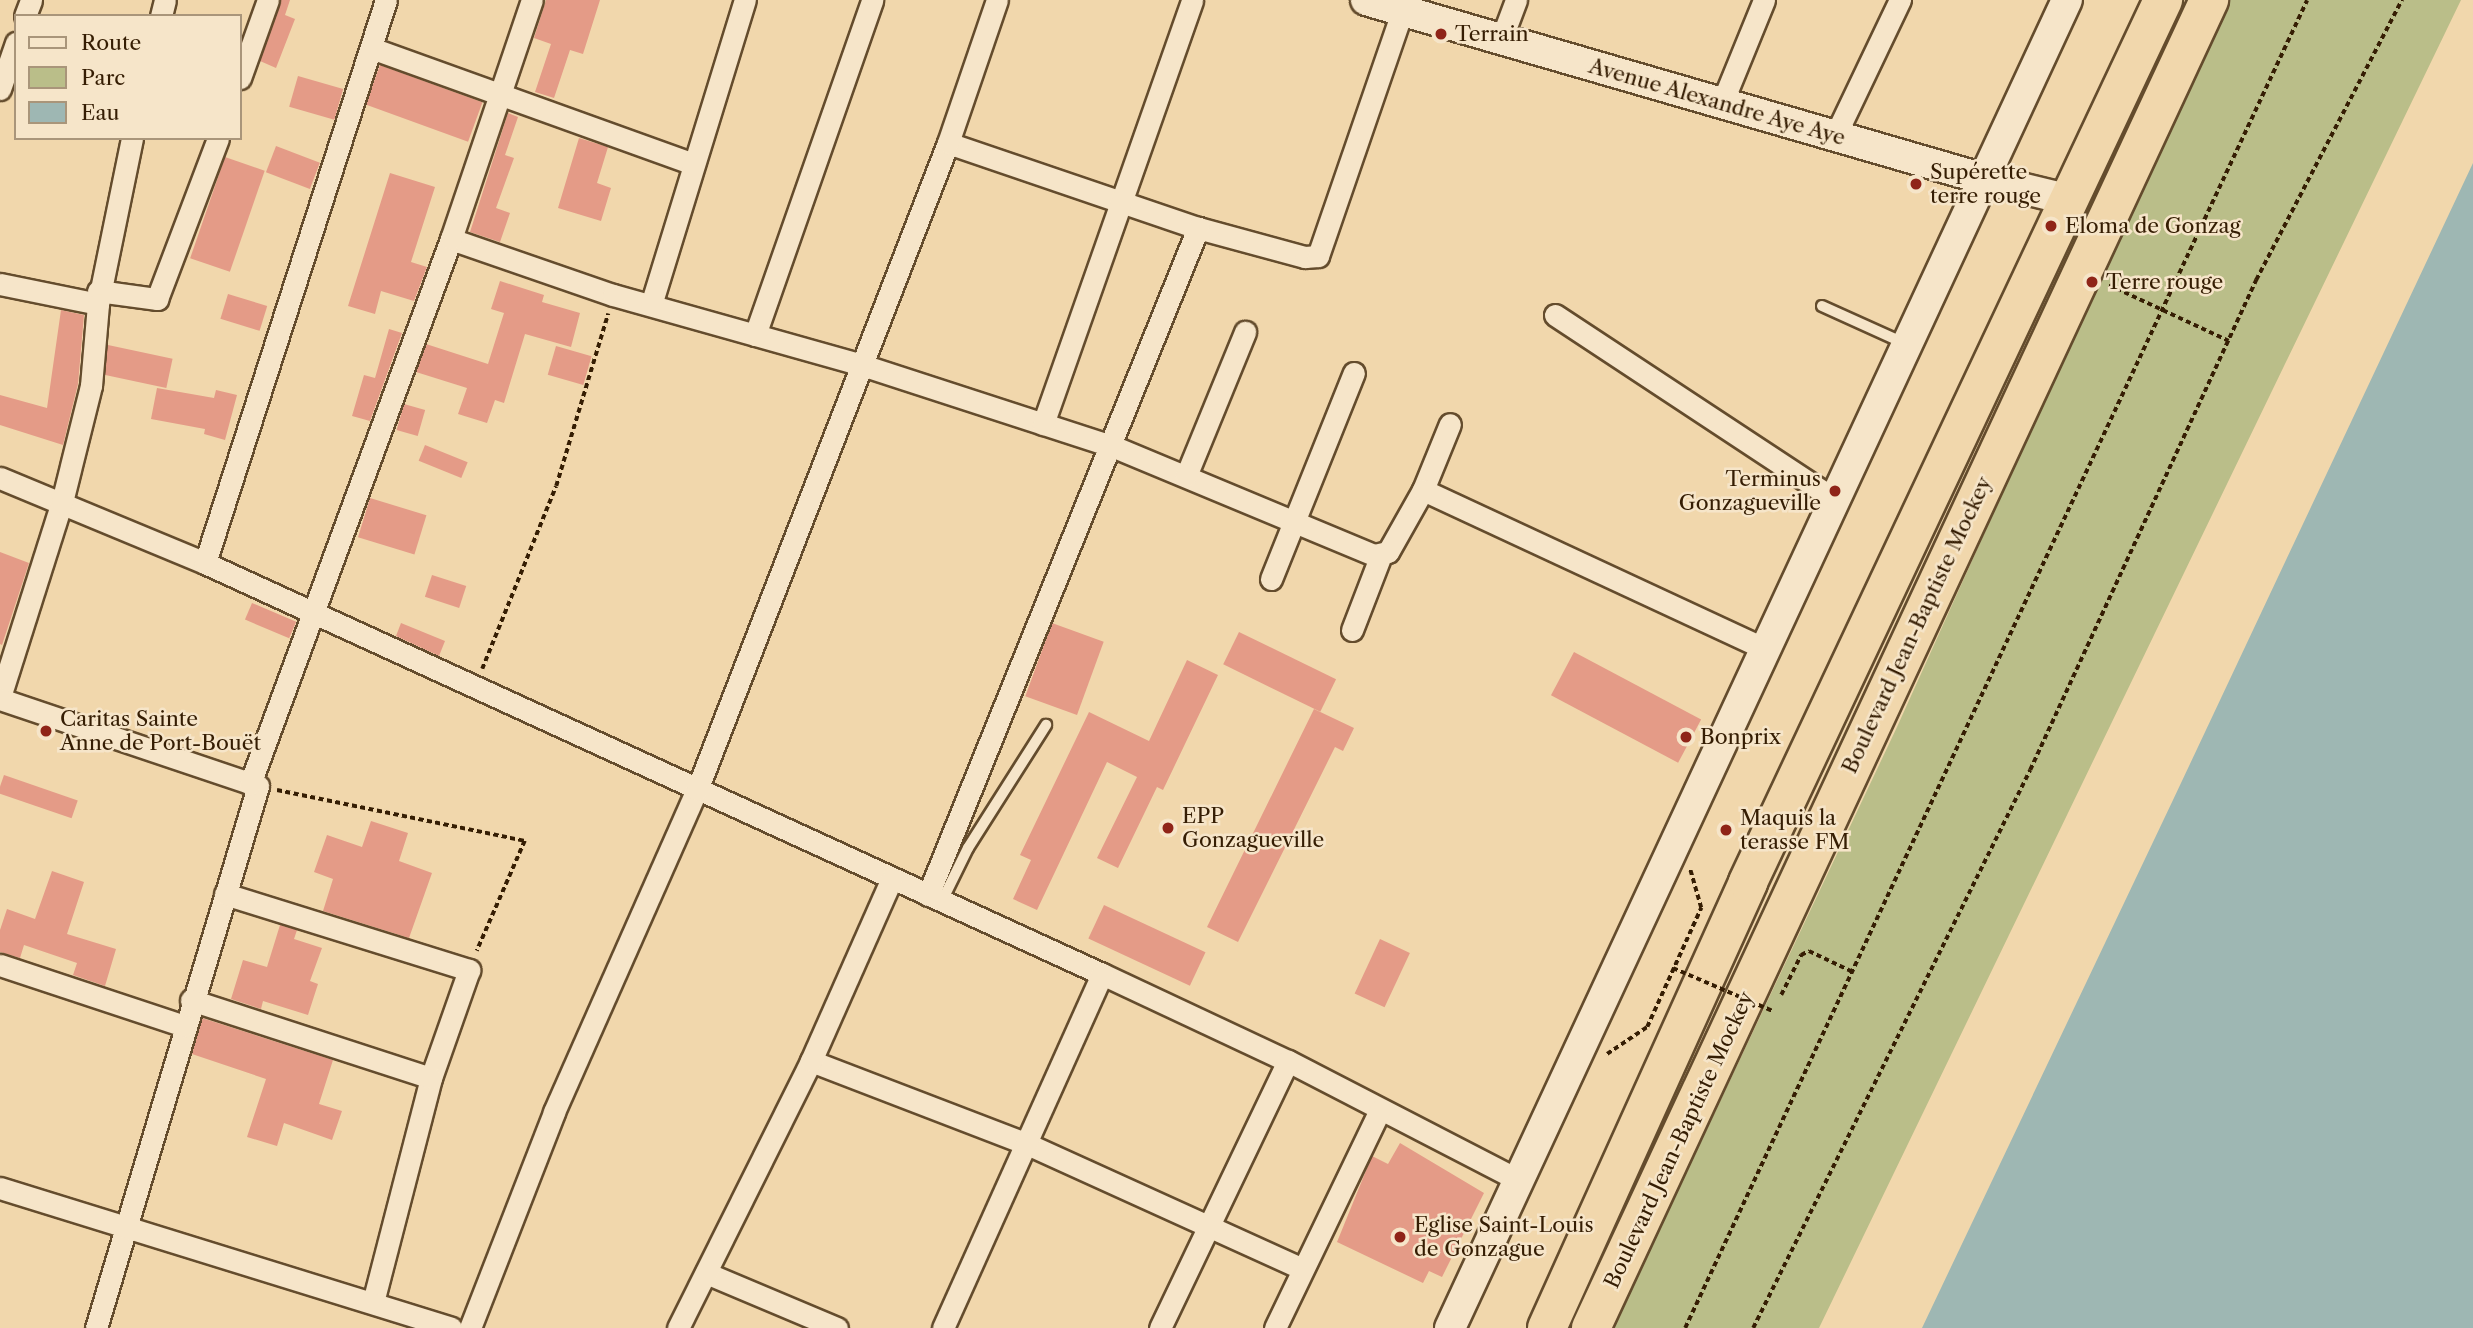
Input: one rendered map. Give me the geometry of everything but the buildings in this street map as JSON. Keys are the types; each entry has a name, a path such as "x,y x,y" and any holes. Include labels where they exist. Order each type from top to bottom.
{"highway":[{"name":"Boulevard Jean-Baptiste Mockey","path":"1547,1328 1743,895 2163,0"},
{"name":"Boulevard Jean-Baptiste Mockey","path":"1591,1328 2209,0"}],"street":[{"path":"242,72 268,0"},
{"path":"205,563 386,0"},
{"path":"96,1328 191,1000 225,894 254,785 452,239 532,0"},
{"path":"651,305 744,0"},
{"path":"755,335 872,0"},
{"path":"470,1328 554,1112 697,790 948,142 997,0"},
{"path":"1043,424 1192,0"},
{"name":"Avenue Alexandre Aye Aye","path":"1366,0 1405,6 1501,40 1984,180 2070,200"},
{"path":"1501,40 1516,0"},
{"path":"1722,103 1764,0"},
{"path":"1835,136 1900,0"},
{"path":"1450,1328 2067,0"},
{"path":"948,142 1123,199 1198,228 1304,257 1318,256 1405,6"},
{"path":"371,48 694,164"},
{"path":"0,89 14,49"},
{"path":"132,140 98,298 91,386 62,502 0,698 254,785"},
{"path":"0,284 98,298 157,299 217,140"},
{"path":"935,898 1198,228"},
{"path":"452,239 613,295 862,365 1112,446 1381,555 1388,552 1423,489 1450,424"},
{"path":"1555,316 1834,499"},
{"path":"1186,476 1245,332"},
{"path":"1271,579 1297,523 1354,373"},
{"path":"0,478 205,563 1102,974 1288,1061 1519,1180"},
{"path":"1423,489 1765,649"},
{"path":"1352,630 1381,555"},
{"path":"678,1328 811,1061 892,878"},
{"path":"225,894 469,970 432,1078 373,1302"},
{"path":"0,965 184,1026"},
{"path":"943,1328 1102,974"},
{"path":"191,1000 432,1078"},
{"path":"811,1061 1025,1143 1209,1224 1303,1269"},
{"path":"1160,1328 1288,1061"},
{"path":"1275,1328 1380,1110"},
{"path":"0,1188 451,1328"},
{"path":"706,1273 837,1328"}],"lane":[{"path":"1822,306 1906,344"},
{"path":"935,898 1046,725"}],"path":[{"path":"1685,1328 2307,0"},
{"path":"1753,1328 2035,758 2229,341 2402,0"},
{"path":"2084,269 2161,310 2229,341"},
{"path":"475,688 556,486 613,295"},
{"path":"254,785 526,841 469,970"},
{"path":"1601,1066 1606,1054 1647,1027 1701,908 1693,872 1667,858"},
{"path":"1673,968 1773,1011 1801,956 1810,951 1851,971"}],"green space":[{"path":"2225,0 2461,0 1819,1328 1613,1328 1897,727"}],"water":[{"path":"2473,163 2473,1328 1922,1328 2173,800"}],"place":[{"name":"Terrain","path":"1441,34"},
{"name":"Supérette terre rouge","path":"1916,184"},
{"name":"Eloma de Gonzag","path":"2051,226"},
{"name":"Terre rouge","path":"2092,282"},
{"name":"Terminus Gonzagueville","path":"1835,491"},
{"name":"Caritas Sainte Anne de Port-Bouët","path":"46,731"},
{"name":"Bonprix","path":"1686,737"},
{"name":"EPP Gonzagueville","path":"1168,828"},
{"name":"Maquis la terasse FM","path":"1726,830"},
{"name":"Eglise Saint-Louis de Gonzague","path":"1400,1237"}]}
